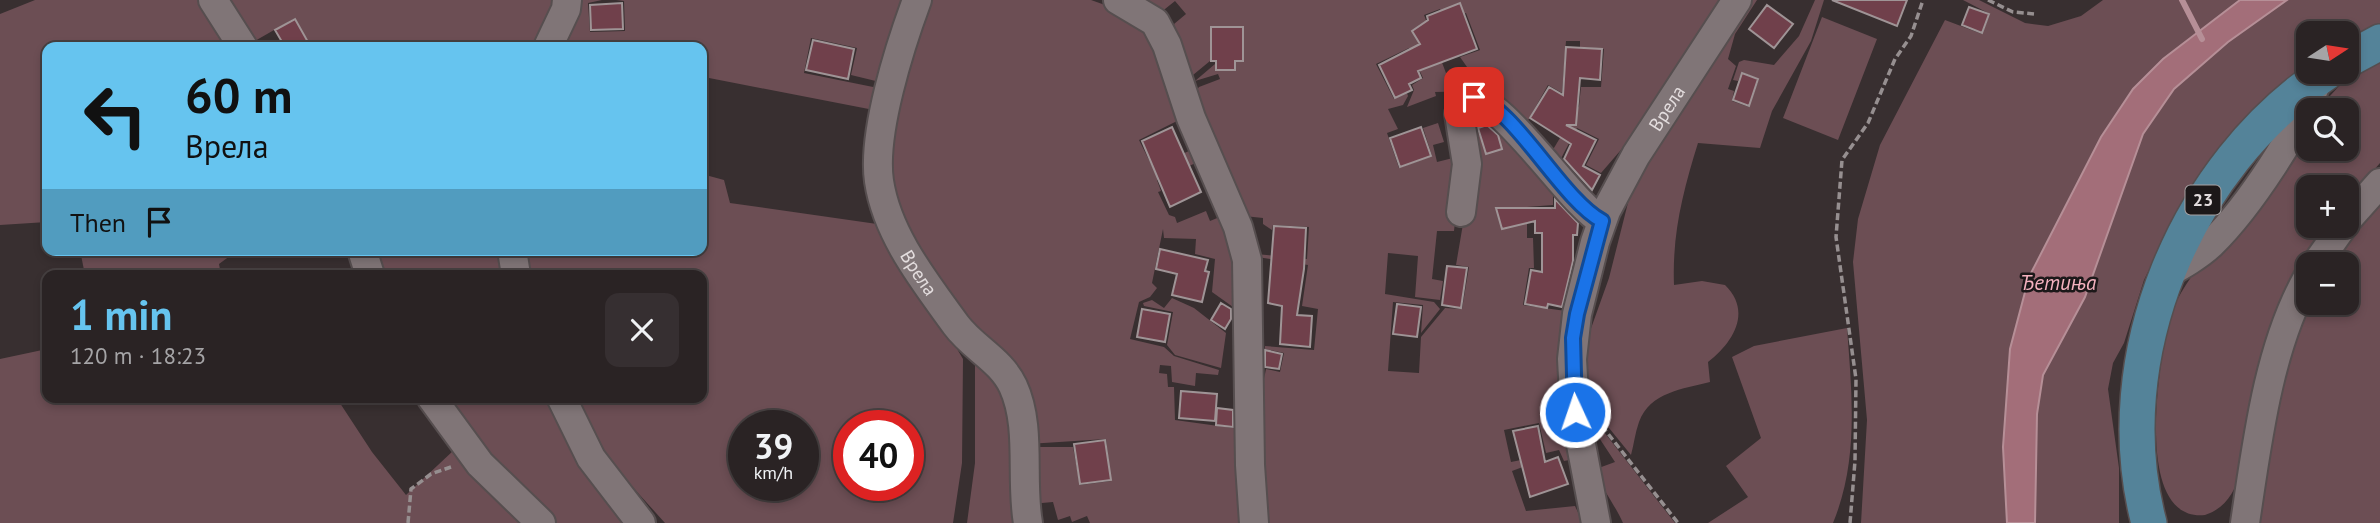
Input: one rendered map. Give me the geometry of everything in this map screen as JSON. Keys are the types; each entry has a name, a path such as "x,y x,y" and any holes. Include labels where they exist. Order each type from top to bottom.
{"main road":[{"name":"23","path":"2359,54 2380,42"},
{"name":"23","path":"2151,520 2138,421 2147,339 2166,274 2210,190 2264,124 2314,84"}],"street":[{"path":"213,0 240,42"},
{"path":"550,42 566,9 567,0"},
{"name":"Врела","path":"917,0 888,100 878,163 879,182 887,212 902,246 966,338 1001,366 1013,386 1020,404 1023,430 1028,523"},
{"path":"1118,0 1154,22 1167,45 1191,118 1238,227 1247,260 1250,465 1254,523"},
{"name":"Врела","path":"1595,523 1577,422 1573,338 1602,221 1636,155 1737,0"},
{"path":"1461,212 1467,163 1459,114 1466,100 1474,97 1483,100 1521,135 1577,203 1602,221"},
{"path":"2359,207 2380,183"},
{"path":"2245,523 2279,342 2296,299"},
{"path":"436,403 475,457 541,523"},
{"path":"564,403 591,458 641,523"},
{"path":"2223,523 2234,513 2251,482"}],"path":[{"path":"1850,523 1856,379 1836,237 1842,160 1868,123 1895,59 1911,36 1923,0"},
{"path":"1988,0 2013,12 2034,14"},
{"path":"1577,422 1595,422 1610,433 1678,523"},
{"path":"408,523 411,489 431,474 475,457"}],"shaded area":[{"path":"35,0 197,0 226,42 42,42 42,222 0,225 0,14"},
{"path":"227,0 558,0 537,42 308,42 295,18 253,42"},
{"path":"577,0 602,0 588,3 590,32 625,31 624,1 616,0 910,0 884,83 851,75 857,48 811,38 804,73 883,89 879,111 707,78 707,42 564,42"},
{"path":"923,0 1091,0 1119,10 1148,31 1177,121 1139,140 1153,168 1193,149 1198,162 1157,180 1161,191 1158,192 1169,215 1175,217 1177,223 1206,211 1210,221 1222,216 1229,232 1240,312 1212,292 1215,259 1195,254 1196,239 1164,238 1163,229 1152,283 1157,288 1150,297 1139,302 1130,339 1164,347 1174,356 1219,370 1218,375 1196,373 1195,386 1172,382 1171,366 1160,365 1159,373 1167,374 1168,387 1174,387 1175,420 1240,429 1244,523 1090,523 1087,516 1072,522 1070,516 1058,520 1053,502 1031,504 1029,447 1073,447 1080,485 1111,481 1106,439 1028,444 979,340 895,219 888,134"},
{"path":"1145,0 1725,0 1633,136 1601,173 1586,165 1599,139 1577,128 1556,168 1548,158 1579,106 1581,87 1601,87 1604,49 1580,47 1580,41 1566,41 1562,93 1548,85 1522,131 1498,97 1493,73 1487,74 1493,104 1460,57 1480,50 1466,13 1445,21 1440,9 1424,15 1446,73 1464,68 1479,91 1435,92 1436,96 1407,107 1414,90 1412,85 1423,78 1409,48 1376,64 1394,99 1407,93 1408,96 1403,105 1388,109 1398,129 1387,133 1399,168 1432,156 1423,128 1438,123 1444,142 1433,145 1437,162 1457,157 1444,117 1447,104 1458,151 1454,231 1437,231 1432,279 1443,281 1440,300 1415,297 1418,256 1388,253 1385,294 1434,302 1440,309 1421,333 1423,305 1393,302 1388,371 1419,373 1421,337 1445,308 1462,309 1469,267 1456,265 1464,218 1471,104 1553,183 1553,205 1527,207 1527,238 1533,238 1534,268 1529,268 1523,305 1566,311 1565,432 1569,460 1564,461 1559,450 1546,453 1539,423 1504,430 1511,462 1541,456 1542,460 1512,471 1526,511 1575,506 1583,523 1264,523 1261,394 1266,369 1280,372 1284,353 1265,349 1265,346 1314,350 1318,309 1302,306 1308,265 1257,257 1256,254 1307,259 1309,227 1273,225 1272,230 1263,224 1263,218 1244,216 1195,93 1199,87 1220,79 1218,74 1195,81 1215,64 1216,71 1236,71 1236,62 1244,62 1244,27 1210,27 1210,61 1193,75 1174,24 1186,14 1175,1 1160,13"},
{"path":"1748,0 1757,0 1735,34 1728,59 1736,66 1728,89 1734,91 1732,101 1749,107 1759,79 1742,72 1738,81 1733,80 1739,62 1744,60 1774,65 1799,36 1815,0 1824,0 1811,41 1772,111 1760,148 1698,143 1680,213 1674,285 1702,281 1725,285 1737,305 1736,326 1725,345 1708,362 1710,382 1668,393 1644,412 1631,455 1609,428 1588,419 1584,348 1609,278 1635,175"},
{"path":"1963,0 1979,0 2025,23 2048,26 2081,16 2103,0 2240,0 2163,59 2133,89 2101,137 2029,277 2010,350 2003,447 2007,523 1861,523 1867,420 1853,262 1858,219 1880,145 1945,20 1982,34 1990,14"},
{"path":"2287,0 2380,0 2380,26 2359,37 2359,21 2296,21 2296,75 2264,99 2238,126 2205,171 2167,233 2144,280 2124,343 2113,363 2108,389 2119,468 2119,523 2035,523 2037,414 2043,375 2143,134 2174,89 2228,42"},
{"path":"1822,17 1877,39 1838,140 1783,118"},
{"path":"2380,57 2380,163 2359,187 2359,175 2296,175 2296,238 2318,238 2308,252 2296,252 2296,273 2278,314 2260,374 2241,473 2228,499 2212,512 2205,515 2182,510 2167,493 2159,466 2156,433 2161,366 2174,307 2191,277 2296,141 2296,161 2359,161 2359,98 2328,98 2341,84 2359,84 2359,72"},
{"path":"707,175 724,180 730,203 884,225 963,359 962,463 953,523 665,523 601,452 576,403 707,403 707,270 526,270 523,256 707,256"},
{"path":"2380,201 2380,523 2258,523 2290,346 2303,315 2359,315 2359,252 2338,252 2349,238 2359,238 2359,226"},
{"path":"81,256 230,256 219,264 220,270 84,270"},
{"path":"374,256 503,256 504,270 379,270"},
{"path":"1172,298 1194,308 1226,333 1221,368 1175,355 1167,345 1173,312 1144,306 1143,303 1152,300 1164,308"},
{"path":"1847,328 1852,427 1847,475 1833,523 1708,523 1748,497 1726,466 1761,438 1732,357 1754,346"},
{"path":"42,350 42,403 340,403 372,452 406,495 454,450 523,523 0,523 0,359"},
{"path":"975,361 992,371 1010,404 1017,523 967,523 975,463"},
{"path":"448,403 555,403 628,523 555,523 498,469"},
{"path":"1590,424 1604,432 1675,523 1623,523 1596,469 1615,462"}],"water":[{"name":"Ђетиња","path":"2240,0 2287,0 2228,42 2174,89 2143,134 2085,297 2043,375 2037,414 2035,523 2007,523 2003,447 2010,349 2029,277 2101,137 2133,89 2163,59"}],"building":[{"path":"1832,0 1907,0 1897,26"},
{"path":"622,3 623,29 591,30 590,5"},
{"path":"1460,3 1477,49 1418,71 1421,78 1409,84 1412,90 1395,98 1379,65 1420,44 1412,31 1428,20 1427,16"},
{"path":"1767,5 1793,24 1774,48 1749,29"},
{"path":"1969,7 1989,14 1982,33 1962,25"},
{"path":"295,19 308,42 282,42 275,30"},
{"path":"1211,27 1243,27 1243,61 1235,61 1235,70 1216,70 1216,61 1211,61"},
{"path":"813,40 854,49 848,79 806,70"},
{"path":"1566,47 1602,49 1600,80 1580,78 1576,125 1566,125 1596,140 1583,166 1600,175 1592,190 1564,159 1571,144 1530,118 1549,87 1563,95"},
{"path":"1742,73 1758,79 1749,106 1733,100"},
{"path":"1487,125 1498,135 1502,149 1486,154 1478,128"},
{"path":"1172,127 1201,192 1170,207 1142,141"},
{"path":"1421,127 1431,156 1400,167 1390,138"},
{"path":"1555,199 1578,223 1577,235 1573,235 1573,261 1562,307 1548,304 1547,308 1525,304 1531,270 1542,272 1542,233 1535,233 1535,221 1502,229 1496,208 1555,208"},
{"path":"1274,226 1306,228 1304,269 1297,315 1312,316 1310,347 1280,344 1282,306 1268,303"},
{"path":"1160,249 1208,260 1205,271 1209,272 1202,302 1172,295 1177,274 1156,269"},
{"path":"1447,266 1467,268 1461,308 1442,305"},
{"path":"1221,303 1231,309 1231,319 1225,329 1211,320"},
{"path":"1397,304 1421,307 1417,337 1393,334"},
{"path":"1142,309 1170,314 1165,342 1137,337"},
{"path":"1265,350 1282,354 1279,369 1265,367"},
{"path":"1181,391 1217,394 1215,421 1179,418"},
{"path":"1217,408 1233,410 1233,427 1216,425"},
{"path":"1538,426 1545,462 1558,457 1568,484 1530,497 1513,431"},
{"path":"1105,440 1111,480 1080,484 1074,444"}],"waterway":[{"path":"2182,0 2202,39"}],"route":[{"path":"1474,97 1483,100 1521,135 1577,203 1602,221 1573,338 1575,412"}]}
